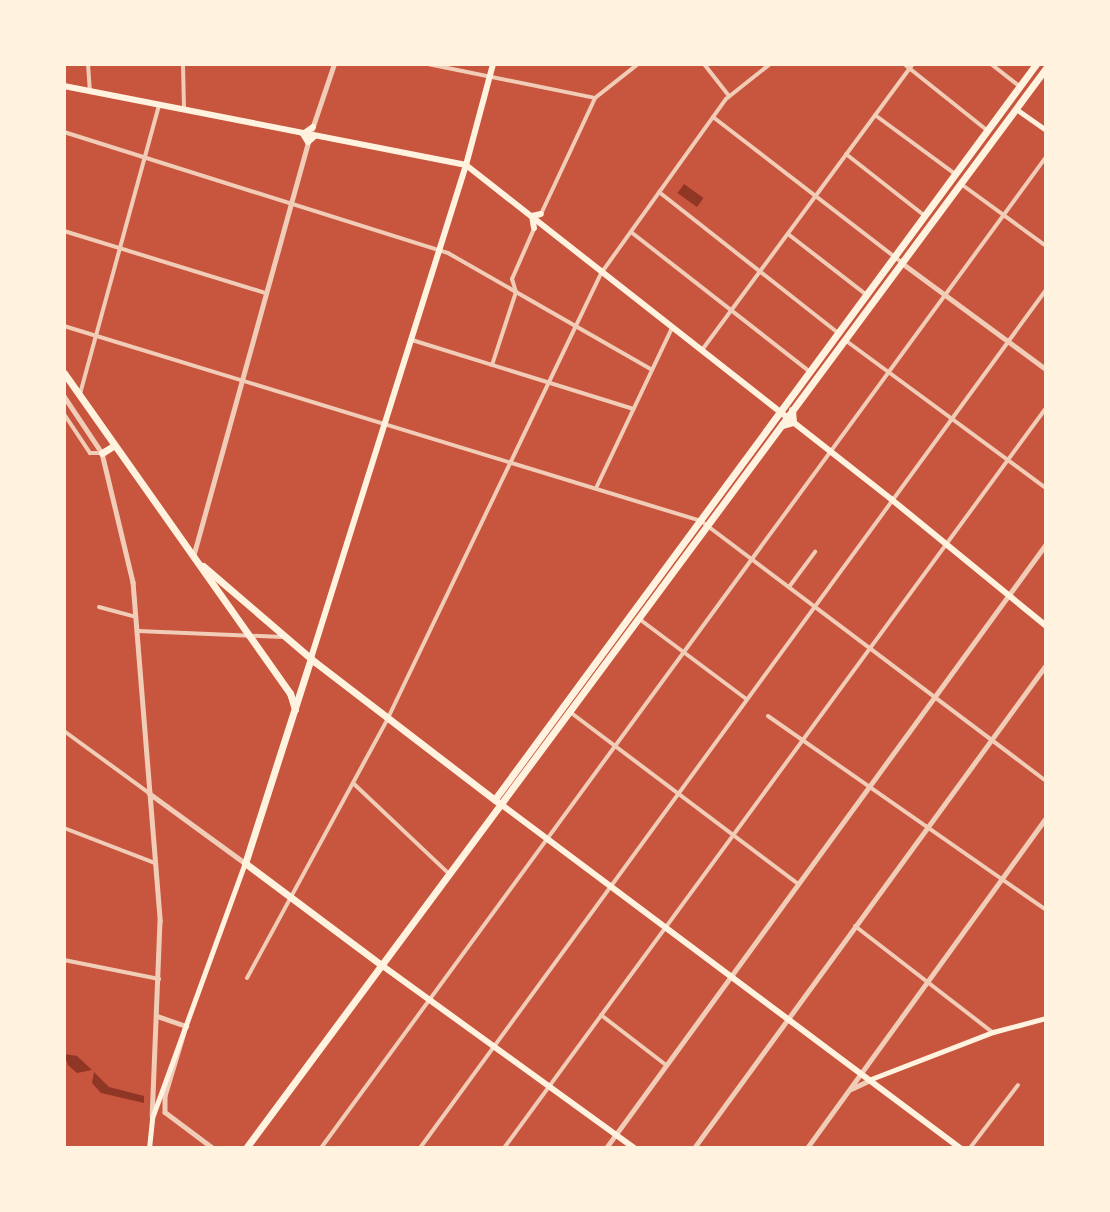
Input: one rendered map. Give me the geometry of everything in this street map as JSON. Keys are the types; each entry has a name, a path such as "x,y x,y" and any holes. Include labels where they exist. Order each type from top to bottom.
{"highway":[{"path":"842,337 882,276 898,260 926,216 1036,64"},
{"path":"748,471 785,413 898,260 961,183 1046,68"},
{"path":"246,1148 591,672 814,375 831,345 842,337 882,276"},
{"path":"64,374 290,693 295,709"},
{"path":"499,802 638,618 704,523 748,471 785,413"},
{"path":"102,453 113,446"},
{"path":"193,557 284,637 499,802"},
{"path":"311,658 245,863 380,964"},
{"path":"569,711 591,672"}],"main road":[{"path":"311,658 463,174 494,64"},
{"path":"64,86 465,166 785,413 1046,626"},
{"path":"1016,109 1046,130"},
{"path":"309,136 313,127"},
{"path":"534,219 541,214"},
{"path":"534,219 534,228"},
{"path":"499,802 664,929 871,1079 960,1148"},
{"path":"149,1147 152,1118 245,863"},
{"path":"380,964 634,1148"},
{"path":"871,1079 993,1032 1046,1018"}],"street":[{"path":"88,64 90,91"},
{"path":"183,64 184,110"},
{"path":"313,127 334,64"},
{"path":"428,64 490,79 595,98"},
{"path":"541,214 595,98 638,64"},
{"path":"704,64 729,96"},
{"path":"247,978 388,718 513,464 602,272 712,117 729,96 770,64"},
{"path":"904,64 911,67 988,131"},
{"path":"991,64 1020,87"},
{"path":"702,350 911,67"},
{"path":"80,395 159,105"},
{"path":"876,115 956,174"},
{"path":"712,117 898,260 1046,369"},
{"path":"64,132 439,249 652,370"},
{"path":"193,557 309,136"},
{"path":"846,154 926,216"},
{"path":"321,1148 1046,157"},
{"path":"961,183 1046,246"},
{"path":"659,192 842,337 1046,488"},
{"path":"502,285 511,282 534,228"},
{"path":"64,231 266,293"},
{"path":"630,232 814,375"},
{"path":"788,234 868,296"},
{"path":"492,365 516,292 511,282"},
{"path":"420,1148 608,885 1046,290"},
{"path":"64,326 513,464 597,486 704,523 1046,781"},
{"path":"597,486 672,327"},
{"path":"411,339 634,409"},
{"path":"64,396 102,453 120,516 138,631 156,863 159,979 152,1118"},
{"path":"504,1148 1046,408"},
{"path":"64,414 90,453 102,453"},
{"path":"606,1148 1046,544"},
{"path":"789,587 815,552"},
{"path":"99,607 136,617"},
{"path":"638,618 745,698"},
{"path":"138,631 284,637"},
{"path":"694,1148 1046,665"},
{"path":"569,711 798,884"},
{"path":"768,716 868,788 928,826 1046,910"},
{"path":"64,731 245,863"},
{"path":"353,783 447,873"},
{"path":"807,1148 1046,818"},
{"path":"64,828 156,863"},
{"path":"855,926 993,1032"},
{"path":"64,960 159,979"},
{"path":"601,1015 666,1065"},
{"path":"158,1016 186,1026 164,1107 168,1116 213,1148"},
{"path":"848,1090 871,1079"},
{"path":"970,1148 1018,1085"}],"shaded area":[{"path":"684,184 703,198 697,207 678,193"},
{"path":"64,1054 77,1056 92,1070 77,1073 68,1065"},
{"path":"94,1072 109,1087 144,1096 144,1103 101,1093 92,1083"}]}
